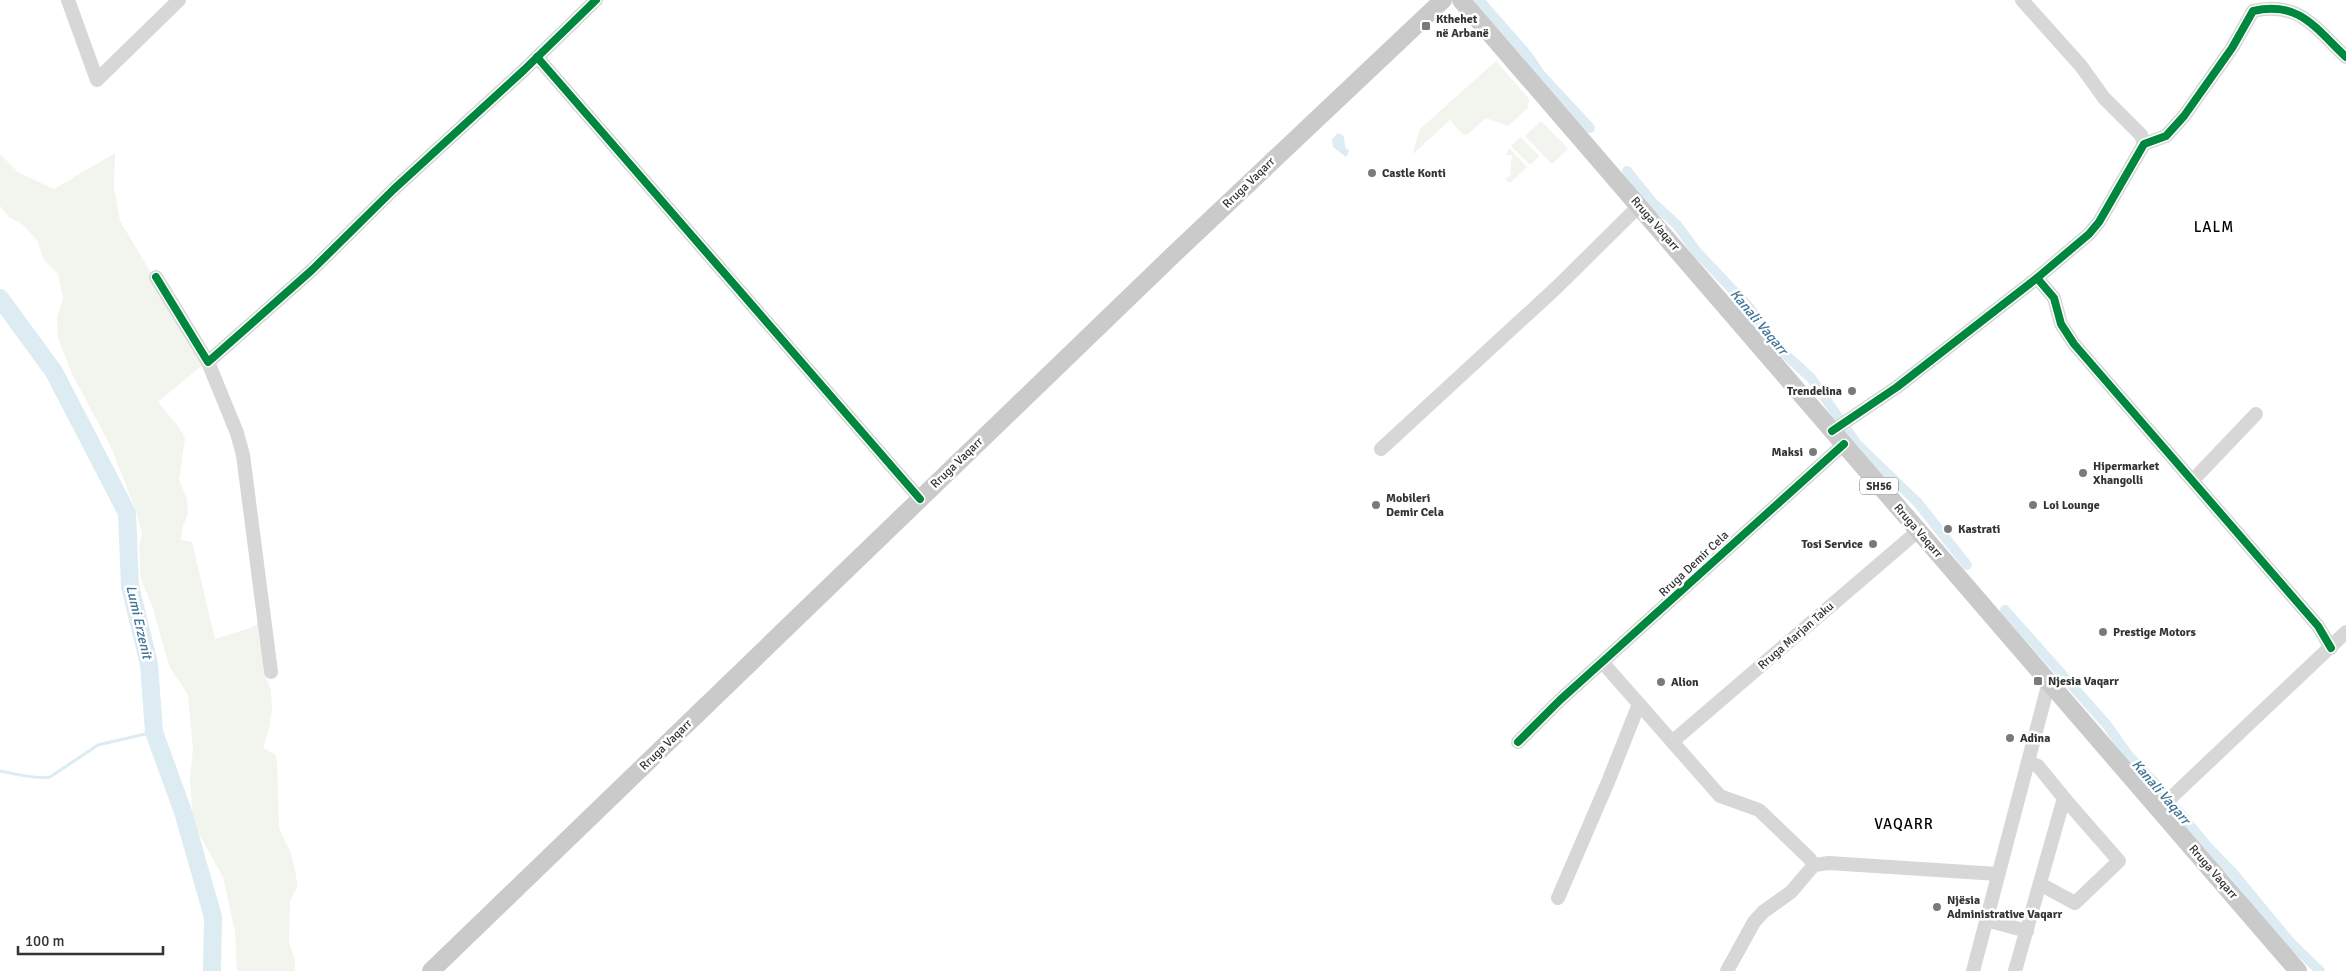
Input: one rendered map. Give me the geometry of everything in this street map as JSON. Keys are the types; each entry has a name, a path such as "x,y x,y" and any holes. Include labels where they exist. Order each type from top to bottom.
{"main road":[{"name":"Rruga Vaqarr","path":"431,971 1173,255 1443,0"},
{"name":"Rruga Vaqarr","path":"1461,0 1639,206 1841,431 1918,531 2049,682 2166,803 2298,971"}],"street":[{"path":"68,0 97,80 179,0"},
{"path":"208,362 312,270 394,189 596,0"},
{"path":"2022,0 2081,66 2104,98 2141,135 2144,144 2166,136 2184,116 2232,48 2254,11 2278,8 2294,12 2308,21 2346,57"},
{"path":"537,56 920,499"},
{"name":"Rruga Demir Cela","path":"1518,742 1560,700 1795,486 1841,431 2037,278 2089,234 2099,222 2144,144"},
{"path":"1381,449 1556,288 1639,206"},
{"path":"156,277 208,362 238,433 243,455 270,672"},
{"path":"2037,278 2048,288 2054,298 2061,324 2074,344 2318,626 2330,648"},
{"path":"2193,480 2256,414"},
{"name":"Rruga Marjan Taku","path":"1673,741 1918,531"},
{"path":"2166,803 2346,632"},
{"path":"1602,663 1720,796 1759,810 1814,865"},
{"path":"1973,971 2049,682"},
{"path":"1558,898 1639,704"},
{"path":"2028,762 2038,766 2119,861 2074,903 2040,884"},
{"path":"2015,971 2064,798"},
{"path":"1727,971 1754,922 1763,912 1791,892 1814,865 1828,863 1998,874"},
{"path":"1986,920 2027,932"}],"shaded area":[{"path":"1496,61 1529,99 1528,108 1508,126 1486,118 1467,135 1462,134 1450,120 1412,155 1420,129"},
{"path":"1541,121 1568,149 1552,164 1525,136"},
{"path":"1338,133 1344,136 1345,147 1349,151 1346,157 1333,147 1332,139"},
{"path":"1521,137 1539,156 1530,165 1511,146"},
{"path":"1509,148 1527,167 1511,182 1508,182 1505,178 1510,177 1512,155 1506,155"},
{"path":"115,153 114,187 120,221 205,363 158,402 179,427 185,439 179,480 187,499 188,513 183,526 181,540 192,542 215,639 250,628 259,623 259,640 264,651 263,671 271,690 272,710 263,748 275,754 277,761 279,828 291,854 296,874 297,888 290,900 289,942 295,961 295,971 237,971 235,932 223,877 193,823 190,777 193,749 188,695 169,666 152,605 141,580 139,547 142,534 135,508 110,445 73,376 58,338 57,318 63,299 58,274 44,260 37,240 22,224 9,217 0,206 0,154 18,172 54,189"}],"waterway":[{"path":"1479,0 1528,56 1540,74 1590,128"},
{"name":"Kanali Vaqarr","path":"1627,171 1652,202 1677,225 1696,251 1750,308 1774,344 1811,378 1857,444 1918,503 1967,565"},
{"name":"Lumi Erzenit","path":"0,298 54,372 127,513 130,586 149,664 154,732 183,812 213,917 212,971"},
{"name":"Kanali Vaqarr","path":"2005,610 2107,725 2128,755 2157,785 2290,942 2320,971"},
{"path":"0,771 33,777 50,777 98,745 154,732"}],"cycle path":[{"path":"156,277 208,362 312,270 394,189 524,70 596,0"},
{"path":"1832,431 1897,387 2037,278 2089,234 2099,222 2144,144 2166,136 2184,116 2232,48 2253,11 2269,9 2295,13 2316,27 2346,57"},
{"path":"537,57 920,499"},
{"path":"2037,278 2054,298 2061,324 2074,344 2318,626 2331,648"},
{"path":"1518,742 1560,700 1844,444"}],"place":[{"name":"Kthehet në Arbanë","path":"1426,26"},
{"name":"Castle Konti","path":"1372,173"},
{"name":"Trendelina","path":"1852,391"},
{"name":"Maksi","path":"1813,452"},
{"name":"Hipermarket Xhangolli","path":"2083,473"},
{"name":"Mobileri Demir Cela","path":"1376,505"},
{"name":"Loi Lounge","path":"2033,505"},
{"name":"Kastrati","path":"1948,529"},
{"name":"Tosi Service","path":"1873,544"},
{"name":"Prestige Motors","path":"2103,632"},
{"name":"Njesia Vaqarr","path":"2038,681"},
{"name":"Alion","path":"1661,682"},
{"name":"Adina","path":"2010,738"},
{"name":"Njësia Administrative Vaqarr","path":"1937,907"}],"district":[{"name":"LALM","path":"2214,227"},
{"name":"VAQARR","path":"1904,824"}]}
